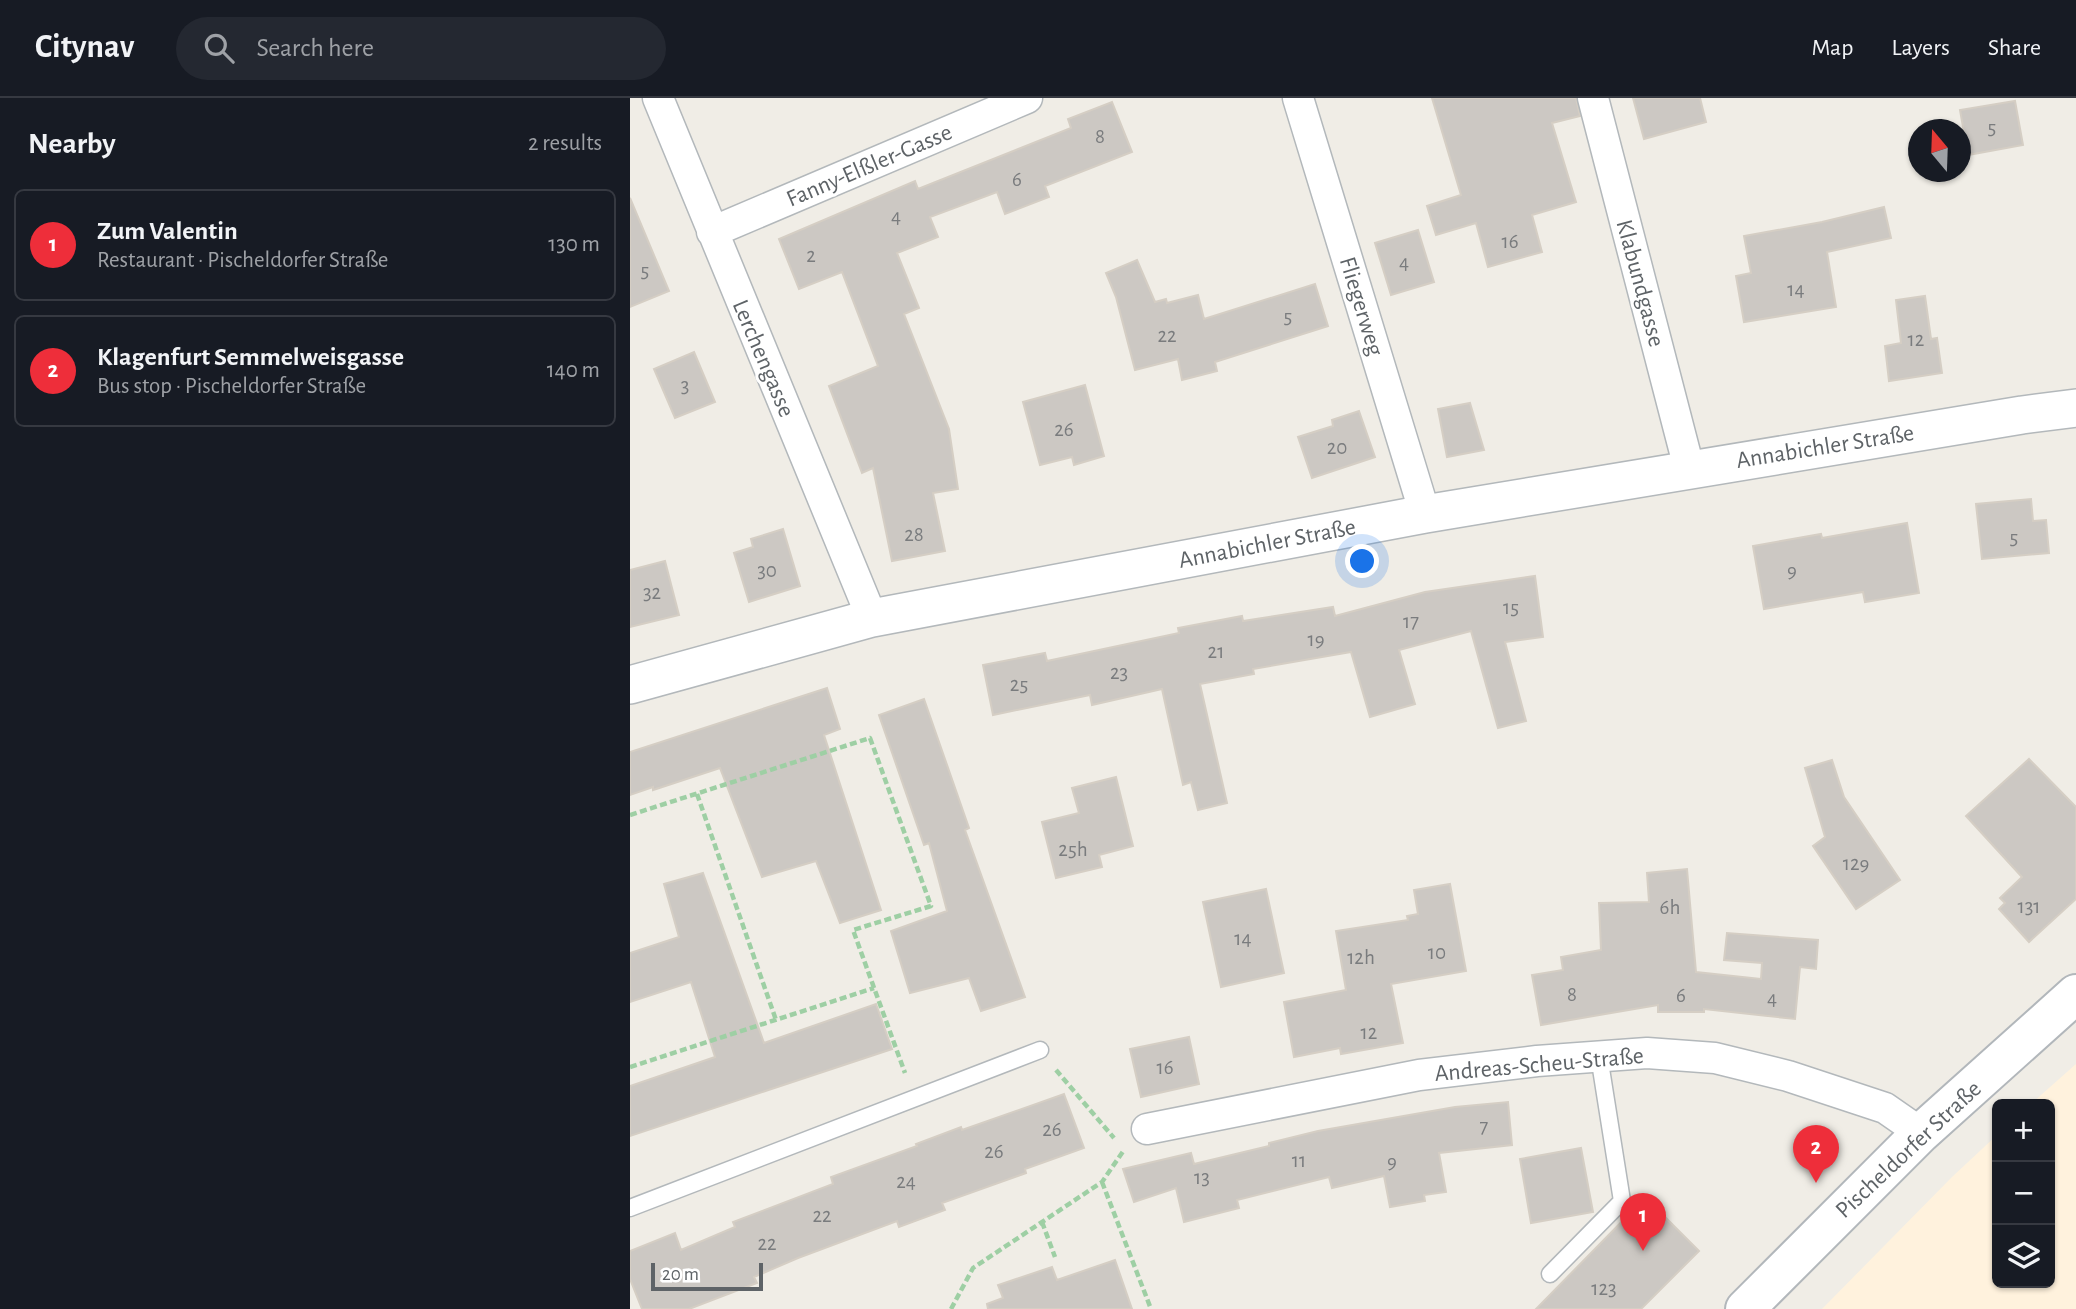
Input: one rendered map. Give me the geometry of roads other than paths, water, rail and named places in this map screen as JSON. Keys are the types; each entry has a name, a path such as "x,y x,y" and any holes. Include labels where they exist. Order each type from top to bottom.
{"main road":[{"name":"Pischeldorfer Straße","path":"1745,1309 1922,1133 2076,994"}],"street":[{"name":"Lerchengasse","path":"658,98 872,618"},
{"name":"Fanny-Elßler-Gasse","path":"712,232 1027,98"},
{"name":"Fliegerweg","path":"1298,98 1425,514"},
{"name":"Klabundgasse","path":"1593,98 1689,468"},
{"name":"Annabichler Straße","path":"630,685 872,618 1425,514 1689,468 2076,408"},
{"name":"Andreas-Scheu-Straße","path":"1147,1129 1419,1075 1537,1061 1647,1053 1714,1058 1788,1076 1885,1108 1922,1133"}],"lane":[{"path":"630,1208 1040,1050"},
{"path":"1550,1274 1622,1201 1599,1056"}],"place":[{"name":"Klagenfurt Semmelweisgasse","path":"1816,1183"},
{"name":"Zum Valentin","path":"1643,1251"}]}
